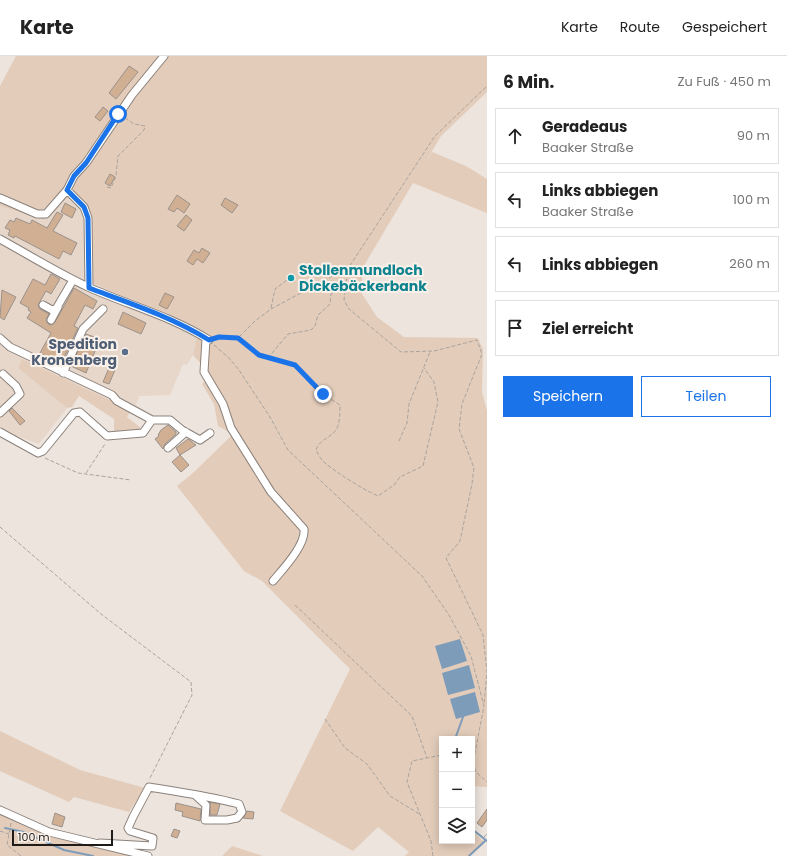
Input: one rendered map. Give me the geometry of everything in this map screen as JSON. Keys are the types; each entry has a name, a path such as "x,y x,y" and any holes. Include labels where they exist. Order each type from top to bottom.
{"street":[{"path":"0,198 37,214 46,214 67,190 74,176 86,163 118,114 164,56"},
{"path":"67,190 84,207 88,218 89,288"},
{"path":"0,239 89,288 152,312 208,339 204,372 223,404 233,432 271,492 304,529 304,535 294,555 273,581"},
{"path":"51,320 73,280"},
{"path":"43,305 52,310 58,307"},
{"path":"63,373 83,329 103,309"},
{"path":"0,338 10,347 112,395 117,401 152,420 170,420 200,440 210,433"},
{"path":"0,413 20,394 16,386 3,374"},
{"path":"0,432 38,453 43,451 70,416 77,412 80,412 107,436 125,433 143,433 152,420"},
{"path":"168,448 186,432"},
{"path":"100,843 152,846 153,838 130,831 128,828 132,817 150,787 195,795 204,795 238,804 242,812 237,818 227,820 205,820 206,805 195,795"},
{"path":"0,810 49,832 100,843 131,854 148,856"}],"path":[{"path":"238,338 255,321 271,309 348,266 435,136 487,86"},
{"path":"107,187 111,188 116,176 118,156 144,130 145,126 134,124 118,114"},
{"path":"348,266 344,300 349,309 388,343 401,352 430,352 456,347 477,340 482,354 462,404 459,429 474,468 472,484 460,541 446,558 483,635 487,672 484,706 475,748"},
{"path":"271,309 275,289 287,280"},
{"path":"268,358 288,334 311,330 315,326 318,315 330,304 332,294 346,285"},
{"path":"208,339 219,337 238,338 259,355 295,365 323,394 340,405 340,416 336,430 318,443 316,450 324,462 356,482 365,491 378,496 394,485 400,477 423,466 438,402 434,382 424,368"},
{"path":"208,339 229,358 239,370 270,417 288,450 422,576 436,593 462,635 471,656 484,706"},
{"path":"399,442 407,423 409,404 430,352"},
{"path":"86,474 110,436"},
{"path":"38,453 48,460 78,473 131,480"},
{"path":"0,527 101,614 191,682 192,695 150,776 150,787"},
{"path":"295,605 412,716 427,758"},
{"path":"325,719 345,748 368,764 390,796 421,816"},
{"path":"433,856 431,841 407,782 412,761 439,756"},
{"path":"475,770 478,775 487,782"},
{"path":"10,830 7,845 21,856"},
{"path":"0,831 9,834"},
{"path":"484,837 487,834"}],"shaded area":[{"path":"16,56 487,56 487,92 441,136 425,163 432,152 466,166 487,179 487,213 413,183 362,269 362,294 377,317 404,337 478,338 483,349 482,392 487,411 487,787 475,786 475,736 439,736 439,844 475,844 475,833 484,842 470,856 405,856 409,852 378,827 353,851 280,811 350,669 262,581 244,571 177,486 193,473 233,434 218,426 214,404 202,384 211,375 193,355 198,332 151,308 92,283 91,215 73,192 52,214 44,220 0,206 0,86"},
{"path":"73,191 91,215 92,283 151,308 198,332 193,355 187,365 183,364 170,395 139,396 136,405 154,416 150,425 131,410 22,359 18,368 67,408 39,444 0,430 0,206 44,220"},
{"path":"22,359 131,410 127,417 141,428 139,432 114,433 114,419 79,396 72,407 67,408 18,368"},
{"path":"0,731 80,770 145,788 129,812 74,797 69,802 0,771"},
{"path":"0,812 9,816 139,856 0,856"},
{"path":"232,846 263,856 222,856"}],"water":[{"path":"460,639 467,661 442,669 435,646"},
{"path":"469,665 475,688 448,695 442,673"},
{"path":"475,692 480,712 456,719 450,699"}],"building":[{"path":"129,66 138,72 116,99 109,93"},
{"path":"103,107 108,111 100,121 95,117"},
{"path":"110,174 115,177 110,186 105,183"},
{"path":"177,195 190,204 184,213 177,208 174,212 168,209"},
{"path":"225,198 238,205 232,213 221,205"},
{"path":"65,203 76,209 72,218 61,212"},
{"path":"57,212 63,215 53,231 77,243 71,255 63,251 59,259 15,236 14,238 8,235 10,230 5,228 10,220 14,222 16,218 30,224 32,220 47,228"},
{"path":"186,215 192,220 184,231 177,226"},
{"path":"202,248 210,253 203,263 197,259 193,265 187,261 194,250 199,253"},
{"path":"51,274 60,279 51,294 46,291 38,305 40,309 49,314 46,320 48,324 52,325 55,322 74,288 97,301 93,309 85,305 74,326 78,328 61,364 40,353 51,333 27,318 31,312 28,310 29,308 20,303 33,279 45,285"},
{"path":"2,290 16,297 4,320 0,317"},
{"path":"165,293 174,297 167,309 159,305"},
{"path":"123,312 146,323 141,334 118,324"},
{"path":"86,334 100,339 86,373 71,366"},
{"path":"109,368 115,370 109,384 103,382"},
{"path":"12,408 25,421 20,425 9,411"},
{"path":"168,425 176,432 176,434 165,444 163,449 155,439 159,436 158,435 161,430"},
{"path":"188,439 196,445 180,455 176,448"},
{"path":"180,455 189,465 181,472 172,462"},
{"path":"210,802 220,804 217,815 210,815"},
{"path":"176,803 201,809 200,821 182,816 183,812 175,810"},
{"path":"487,809 487,820 482,827 477,823"},
{"path":"247,811 254,812 253,819 243,818"},
{"path":"55,813 65,817 62,827 52,824"},
{"path":"174,829 180,831 177,838 171,836"}],"waterway":[{"path":"456,736 463,717"},
{"path":"5,828 24,832 64,850 93,856"},
{"path":"475,831 487,841"},
{"path":"469,856 485,841"}],"place":[{"name":"Stollenmundloch Dickebäckerbank","path":"291,278"},
{"name":"Spedition Kronenberg","path":"125,352"}],"route":[{"path":"118,114 86,163 78,170 67,190 84,207 88,218 89,288 152,312 196,332 209,340 219,337 238,338 259,355 295,365 323,394"}]}
